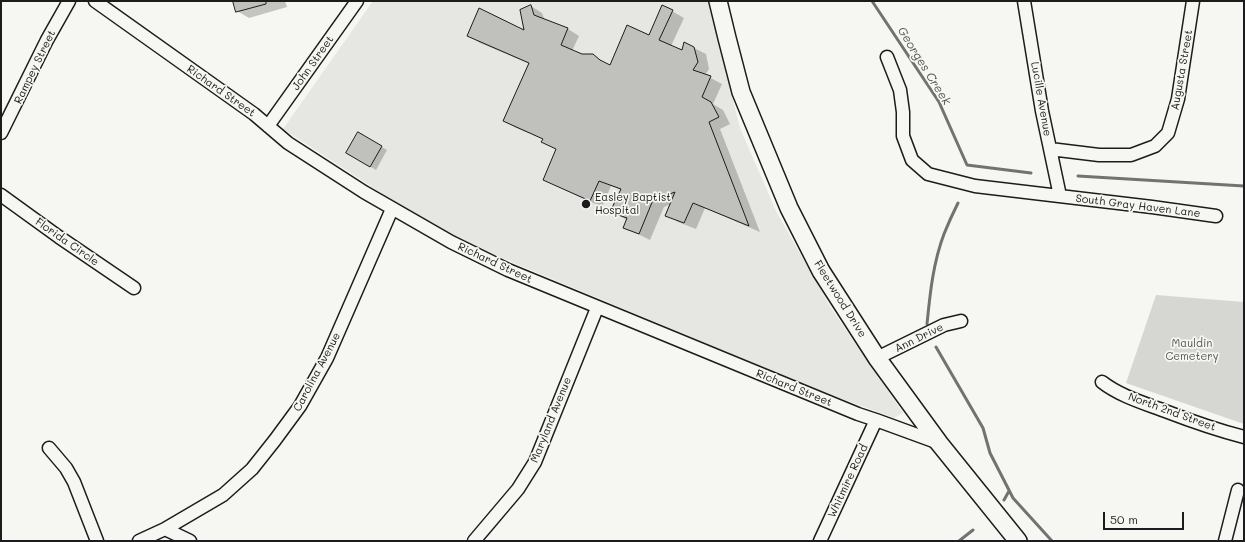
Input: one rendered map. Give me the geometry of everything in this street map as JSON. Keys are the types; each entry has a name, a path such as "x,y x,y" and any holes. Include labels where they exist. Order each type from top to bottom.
{"street":[{"name":"Rampey Street","path":"1,134 47,40 69,1"},
{"name":"Richard Street","path":"95,1 254,114 288,143 392,209 451,242 501,267 597,308 858,414 939,443"},
{"name":"John Street","path":"268,126 357,1"},
{"name":"Fleetwood Drive","path":"718,1 726,38 741,92 789,208 820,271 877,358 939,443 1018,541"},
{"name":"Lucille Avenue","path":"1024,1 1042,111 1060,196"},
{"name":"Augusta Street","path":"1050,149 1100,155 1132,155 1155,146 1168,133 1178,99 1193,1"},
{"name":"South Gray Haven Lane","path":"887,58 900,90 903,112 903,136 912,160 928,174 976,186 1216,216"},
{"name":"Florida Circle","path":"1,195 134,288"},
{"name":"Carolina Avenue","path":"139,541 165,529 223,495 252,469 300,406 327,358 392,209"},
{"name":"Maryland Avenue","path":"474,541 518,489 535,462 597,308"},
{"name":"Ann Drive","path":"877,358 944,325 961,321"},
{"name":"North 2nd Street","path":"1102,382 1112,390 1150,406 1186,419 1244,436"},
{"name":"Whitmire Road","path":"820,541 876,420"},
{"path":"50,448 69,472 97,541"},
{"path":"1225,541 1238,490"},
{"path":"165,529 190,541"}],"shaded area":[{"name":"Easley Baptist Hospital","path":"373,1 708,1 740,128 776,211 831,308 903,413 894,418 818,390 461,241 386,196 283,129"}],"green space":[{"name":"Mauldin Cemetery","path":"1156,295 1244,302 1244,424 1126,383"}],"building":[{"path":"233,1 266,1 266,4 236,12"},
{"path":"531,5 534,15 568,28 561,45 582,54 593,54 600,60 610,65 627,25 649,35 662,5 673,10 659,40 682,50 684,42 694,47 698,62 693,70 711,76 702,97 711,102 719,117 709,122 749,226 693,203 684,223 665,216 675,192 653,200 639,234 623,228 627,218 610,212 621,189 599,181 590,201 543,180 556,149 541,142 543,139 503,121 529,63 467,36 479,8 524,30 520,10"},
{"path":"358,132 382,146 370,167 346,153"}],"waterway":[{"name":"Georges Creek","path":"872,1 939,102 967,165 1031,173"},
{"path":"1078,176 1244,186"},
{"name":"Georges Creek","path":"927,324 937,256 944,234 958,203"},
{"name":"Georges Creek","path":"936,347 983,428 990,453 1013,498 1052,541"},
{"name":"Georges Creek","path":"1004,500 1009,491"},
{"name":"Georges Creek","path":"959,541 973,530"}],"place":[{"name":"Easley Baptist Hospital","path":"586,204"}]}
